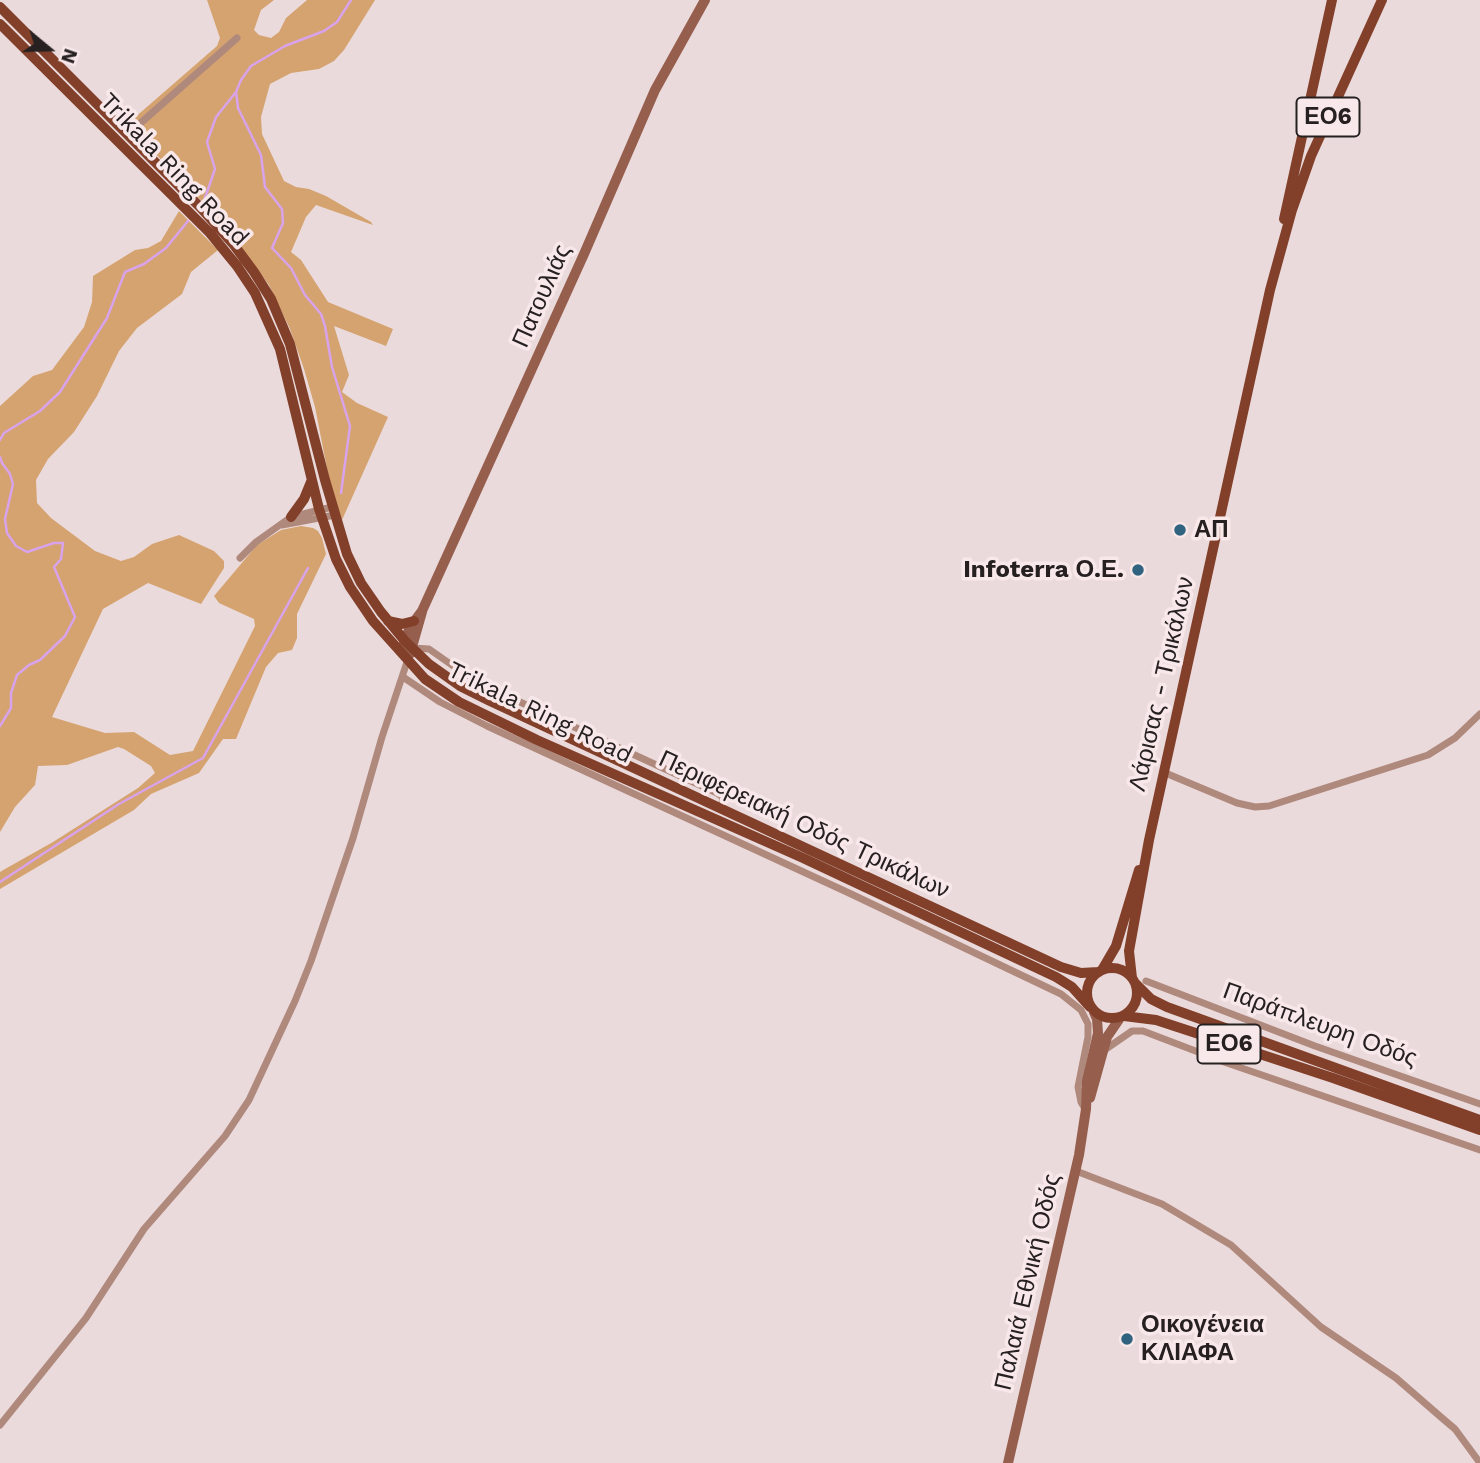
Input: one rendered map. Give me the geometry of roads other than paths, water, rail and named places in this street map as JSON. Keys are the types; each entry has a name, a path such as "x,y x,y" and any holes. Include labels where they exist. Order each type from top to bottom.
{"main road":[{"path":"1283,238 1285,206 1332,0"},
{"name":"ΕΟ6","path":"1283,238 1322,128 1382,0"},
{"name":"Περιφερειακή Οδός Τρικάλων","path":"0,7 218,226 271,299 296,364 333,511 353,566 388,621 408,644 443,676 460,687 721,810 1061,967 1081,973 1101,971"},
{"name":"Trikala Ring Road","path":"0,24 183,206 237,266 262,307 280,349 321,514 336,559 350,587 373,621 425,679 459,702 537,740 852,888 934,920 1065,982 1079,993 1092,1009"},
{"name":"Λάρισας - Τρικάλων","path":"1101,971 1116,946 1127,903 1149,841 1283,238"},
{"path":"286,521 308,493 312,479"},
{"path":"388,621 402,624 414,621"},
{"name":"ΕΟ6","path":"1149,841 1129,951 1138,980 1151,999 1480,1120"},
{"name":"ΕΟ6","path":"1138,980 1119,969 1101,971 1088,984 1092,1009 1106,1018 1156,1020 1480,1130"},
{"name":"ΕΟ6","path":"1122,1017 1135,1005 1138,980"}],"street":[{"name":"Πατουλιάς","path":"408,644 589,244 655,90 705,0"},
{"path":"127,135 237,38"},
{"path":"240,558 256,542 286,521 333,511"},
{"path":"286,521 321,514"},
{"name":"Πατουλιάς","path":"408,644 414,621 422,611"},
{"path":"0,1425 81,1325 144,1229 225,1136 249,1100 315,951 354,838 403,677 408,644"},
{"path":"403,677 439,702 467,716 738,835"},
{"path":"1163,772 1237,803 1255,807 1269,806 1428,755 1455,738 1480,715"},
{"path":"852,888 928,932 1044,985 1081,1010 1089,1029 1078,1087 1081,1102 1086,1109"},
{"path":"928,932 934,920"},
{"name":"Παράπλευρη Οδός","path":"1138,980 1480,1104"},
{"name":"Παλαιά Εθνική Οδός","path":"1086,1109 1087,1081 1098,1033 1097,1018 1092,1009"},
{"name":"Παλαιά Εθνική Οδός","path":"1008,1463 1076,1171 1086,1109 1110,1031 1122,1017"},
{"path":"1102,1052 1132,1031 1143,1031 1227,1063 1480,1150"},
{"path":"1076,1171 1162,1204 1231,1245 1321,1327 1396,1378 1455,1429 1480,1463"}],"waterway":[{"path":"341,493 350,426 332,367 325,326 321,314 305,295 291,268 272,248 283,223 282,209 265,187 261,155 238,108 236,92 251,66 285,46 324,31 337,22 351,0"},
{"path":"204,201 215,169 207,142 216,117 236,92"},
{"path":"0,440 4,433 40,411 60,392 107,318 125,272 144,264 166,248 188,221"},
{"path":"0,457 13,484 5,519 7,533 16,546 27,552 54,543 63,543 61,559 54,567 75,617 65,636 40,660 17,675 11,693 11,708 0,726"},
{"path":"0,882 119,804 203,758 308,568"}],"place":[{"name":"ΑΠ","path":"1180,530"},
{"name":"Infoterra Ο.Ε.","path":"1138,570"},
{"name":"Οικογένεια ΚΛΙΑΦΑ","path":"1127,1339"}]}
